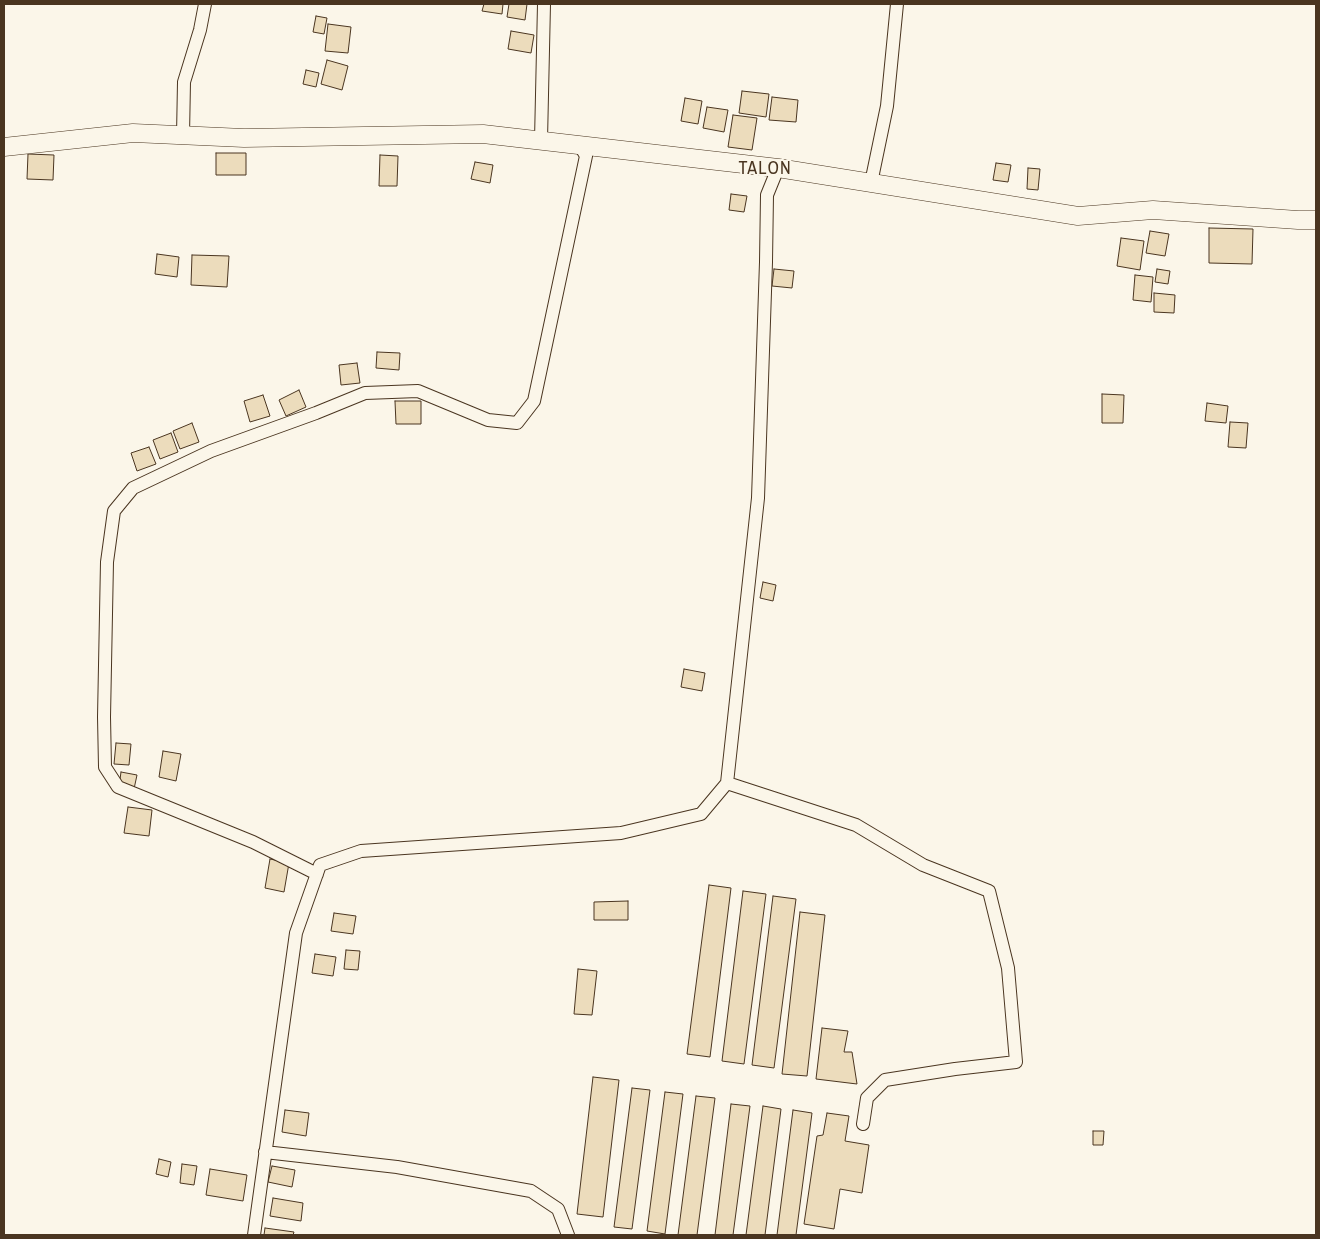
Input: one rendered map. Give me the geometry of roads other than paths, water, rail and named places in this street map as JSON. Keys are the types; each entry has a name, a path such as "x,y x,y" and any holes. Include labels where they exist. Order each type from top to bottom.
{"street":[{"path":"183,135 184,82 200,30 205,4"},
{"path":"541,140 544,4"},
{"path":"871,183 887,106 897,4"},
{"path":"4,147 134,133 244,138 483,134 778,168 1078,216 1153,210 1316,220"},
{"path":"317,874 253,842 118,788 105,767 107,562 114,510 133,488 211,451 365,393 418,391 488,420 517,423 534,401 586,156 579,144"},
{"path":"254,1235 296,933 320,865 362,851 621,833 701,814 727,783 758,498 767,196 778,168"},
{"path":"727,783 856,826 923,866 989,891 1008,968 1016,1062 885,1080 867,1098 863,1124"},
{"path":"265,1152 397,1167 531,1191 558,1209 568,1235"}],"district":[{"name":"TALON","path":"765,169"}]}
